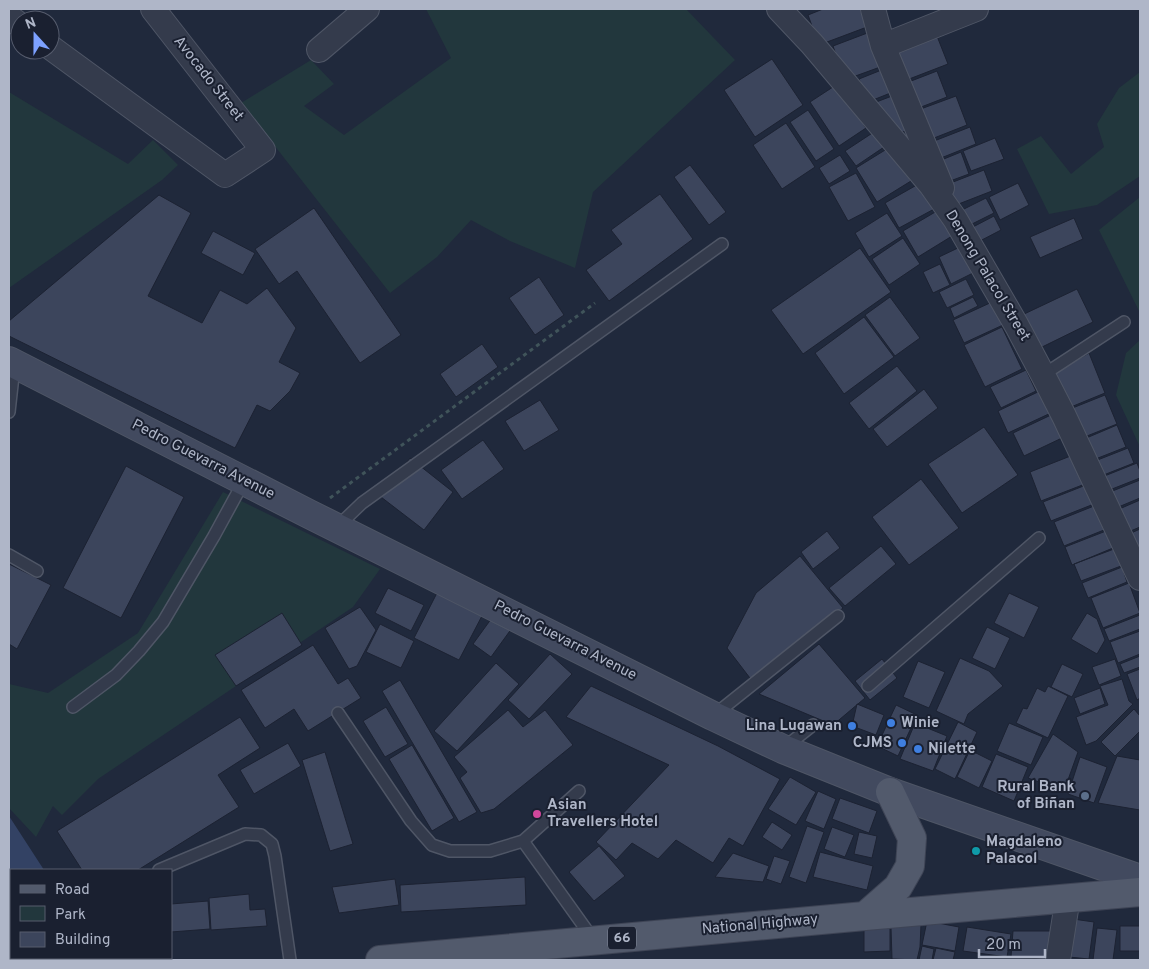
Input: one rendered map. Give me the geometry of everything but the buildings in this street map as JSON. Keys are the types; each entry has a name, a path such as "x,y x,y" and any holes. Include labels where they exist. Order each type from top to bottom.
{"main road":[{"name":"Pedro Guevarra Avenue","path":"12,370 244,481 713,716 783,748 890,792 1140,879"},
{"path":"865,916 898,887 910,866 912,838 890,792"},
{"name":"National Highway","path":"380,960 1140,892"}],"street":[{"name":"Avocado Street","path":"60,54 225,175 263,150 153,9"},
{"path":"319,50 367,9"},
{"name":"Denong Palacol Street","path":"779,9 812,44 931,185 955,219 1043,375 1140,578"},
{"path":"873,9 883,46 955,219"},
{"path":"883,46 976,9"},
{"path":"1058,960 1068,897"}],"lane":[{"path":"337,527 362,503 722,244"},
{"path":"1043,375 1124,322"},
{"path":"9,412 12,370"},
{"path":"73,707 116,676 140,651 163,622 244,481"},
{"path":"868,686 1039,538"},
{"path":"9,555 37,571"},
{"path":"713,716 838,616"},
{"path":"338,713 411,821 432,845 450,851 490,851 523,841 579,790"},
{"path":"783,748 813,725"},
{"path":"161,869 245,834 261,835 272,844 275,856 290,960"},
{"path":"523,841 595,941"}],"path":[{"path":"309,514 595,303"}],"green space":[{"path":"426,9 686,9 735,60 593,192 575,268 510,241 471,220 437,257 390,293 241,103 311,60 334,84 304,106 344,135 451,58"},
{"path":"1140,72 1140,176 1097,205 1049,214 1017,149 1041,136 1071,174 1104,147 1097,124 1119,88"},
{"path":"9,92 128,164 153,140 178,165 162,180 9,288"},
{"path":"1140,197 1140,313 1099,230"},
{"path":"1140,340 1140,447 1116,395 1126,353"},
{"path":"223,492 380,569 353,607 98,779 62,815 53,806 36,837 9,808 9,684 48,693 138,633"}],"water":[{"path":"9,816 43,869 10,869 10,959 101,960 9,960"}],"place":[{"name":"Winie","path":"891,723"},
{"name":"Lina Lugawan","path":"852,726"},
{"name":"CJMS","path":"902,743"},
{"name":"Nilette","path":"918,749"},
{"name":"Rural Bank of Biñan","path":"1085,796"},
{"name":"Asian Travellers Hotel","path":"537,814"},
{"name":"Magdaleno Palacol","path":"976,851"}]}
